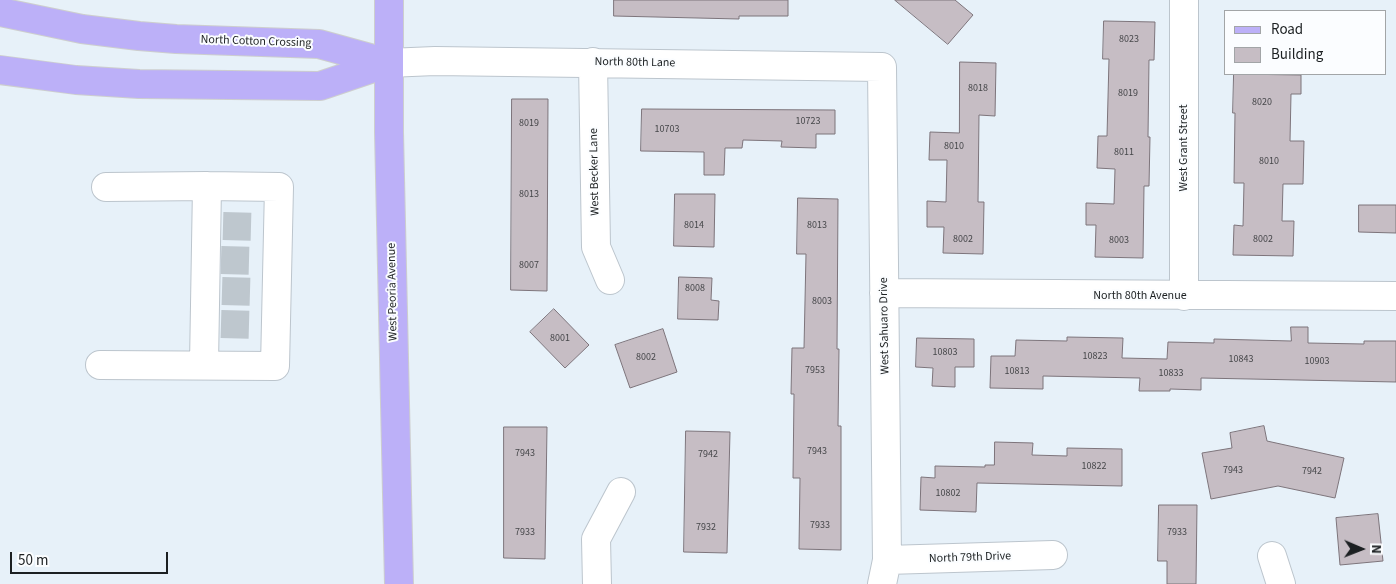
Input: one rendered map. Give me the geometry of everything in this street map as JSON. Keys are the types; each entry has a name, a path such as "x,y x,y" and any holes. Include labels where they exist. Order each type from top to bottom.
{"main road":[{"name":"West Peoria Avenue","path":"389,0 389,132 400,584"},
{"name":"North Cotton Crossing","path":"0,12 82,29 139,36 319,44 388,63"},
{"path":"0,70 76,80 139,84 320,86 388,63"}],"street":[{"name":"West Grant Street","path":"1184,0 1184,296"},
{"name":"North 80th Lane","path":"388,63 435,61 592,62 882,68"},
{"name":"West Becker Lane","path":"592,62 596,247 610,280"},
{"name":"West Sahuaro Drive","path":"882,68 884,572"},
{"path":"204,364 213,324 214,291 215,225 207,186"},
{"path":"100,365 204,364 275,366 267,325 267,292 270,227 279,187 106,187"},
{"name":"North 80th Avenue","path":"884,293 1396,296"},
{"path":"597,584 596,539 621,492"},
{"name":"North 79th Drive","path":"884,572 1053,555"},
{"path":"1272,556 1281,584"}],"building":[{"path":"614,0 788,0 788,16 739,16 739,19 614,16"},
{"path":"895,0 955,0 973,15 948,44"},
{"path":"1104,21 1155,22 1154,60 1149,60 1149,186 1144,186 1143,258 1095,257 1096,225 1086,225 1086,203 1114,204 1115,169 1097,168 1098,136 1107,136 1109,59 1103,59"},
{"path":"960,62 996,63 995,116 979,115 978,202 984,202 983,254 943,253 944,227 927,227 927,201 946,202 947,160 929,160 930,132 959,133"},
{"path":"1234,75 1301,75 1301,94 1291,94 1290,141 1304,141 1303,184 1283,184 1282,221 1294,221 1293,256 1233,255 1234,225 1243,226 1244,183 1234,183 1235,113 1233,113"},
{"path":"512,99 548,99 547,291 511,290"},
{"path":"642,109 835,110 835,134 816,134 816,148 781,147 782,141 743,140 742,148 725,148 724,175 704,175 704,152 641,151"},
{"path":"675,194 715,194 714,247 674,246"},
{"path":"798,198 838,199 837,349 839,349 838,426 841,426 841,550 799,549 800,478 793,478 794,394 791,394 792,348 804,348 806,254 797,254"},
{"path":"1359,205 1396,205 1396,233 1359,232"},
{"path":"679,277 712,278 711,300 719,301 718,320 678,319"},
{"path":"554,309 589,345 565,368 530,332"},
{"path":"1291,327 1308,327 1308,343 1364,344 1364,341 1396,341 1396,382 1201,378 1201,390 1139,391 1140,378 1043,376 1043,389 990,388 991,356 1015,356 1016,340 1067,341 1067,337 1123,338 1122,358 1167,359 1168,342 1214,343 1214,339 1291,341"},
{"path":"663,329 677,372 630,388 615,345"},
{"path":"917,338 974,339 974,367 955,367 955,387 932,386 933,368 916,367"},
{"path":"1264,426 1267,441 1344,458 1335,498 1278,486 1211,499 1202,453 1232,448 1230,433"},
{"path":"504,427 547,427 545,559 504,558"},
{"path":"686,431 730,432 727,553 684,552"},
{"path":"995,442 1033,443 1032,455 1067,456 1067,448 1122,449 1122,486 977,483 976,512 920,510 921,477 935,478 935,466 985,467 985,465 994,465"},
{"path":"1159,505 1197,505 1196,584 1167,584 1167,561 1158,561"},
{"path":"1378,514 1383,561 1340,565 1336,518"}],"tunnel":[{"path":"223,226 261,227"},
{"path":"221,260 259,261"},
{"path":"222,291 257,292"},
{"path":"221,324 257,325"}]}
